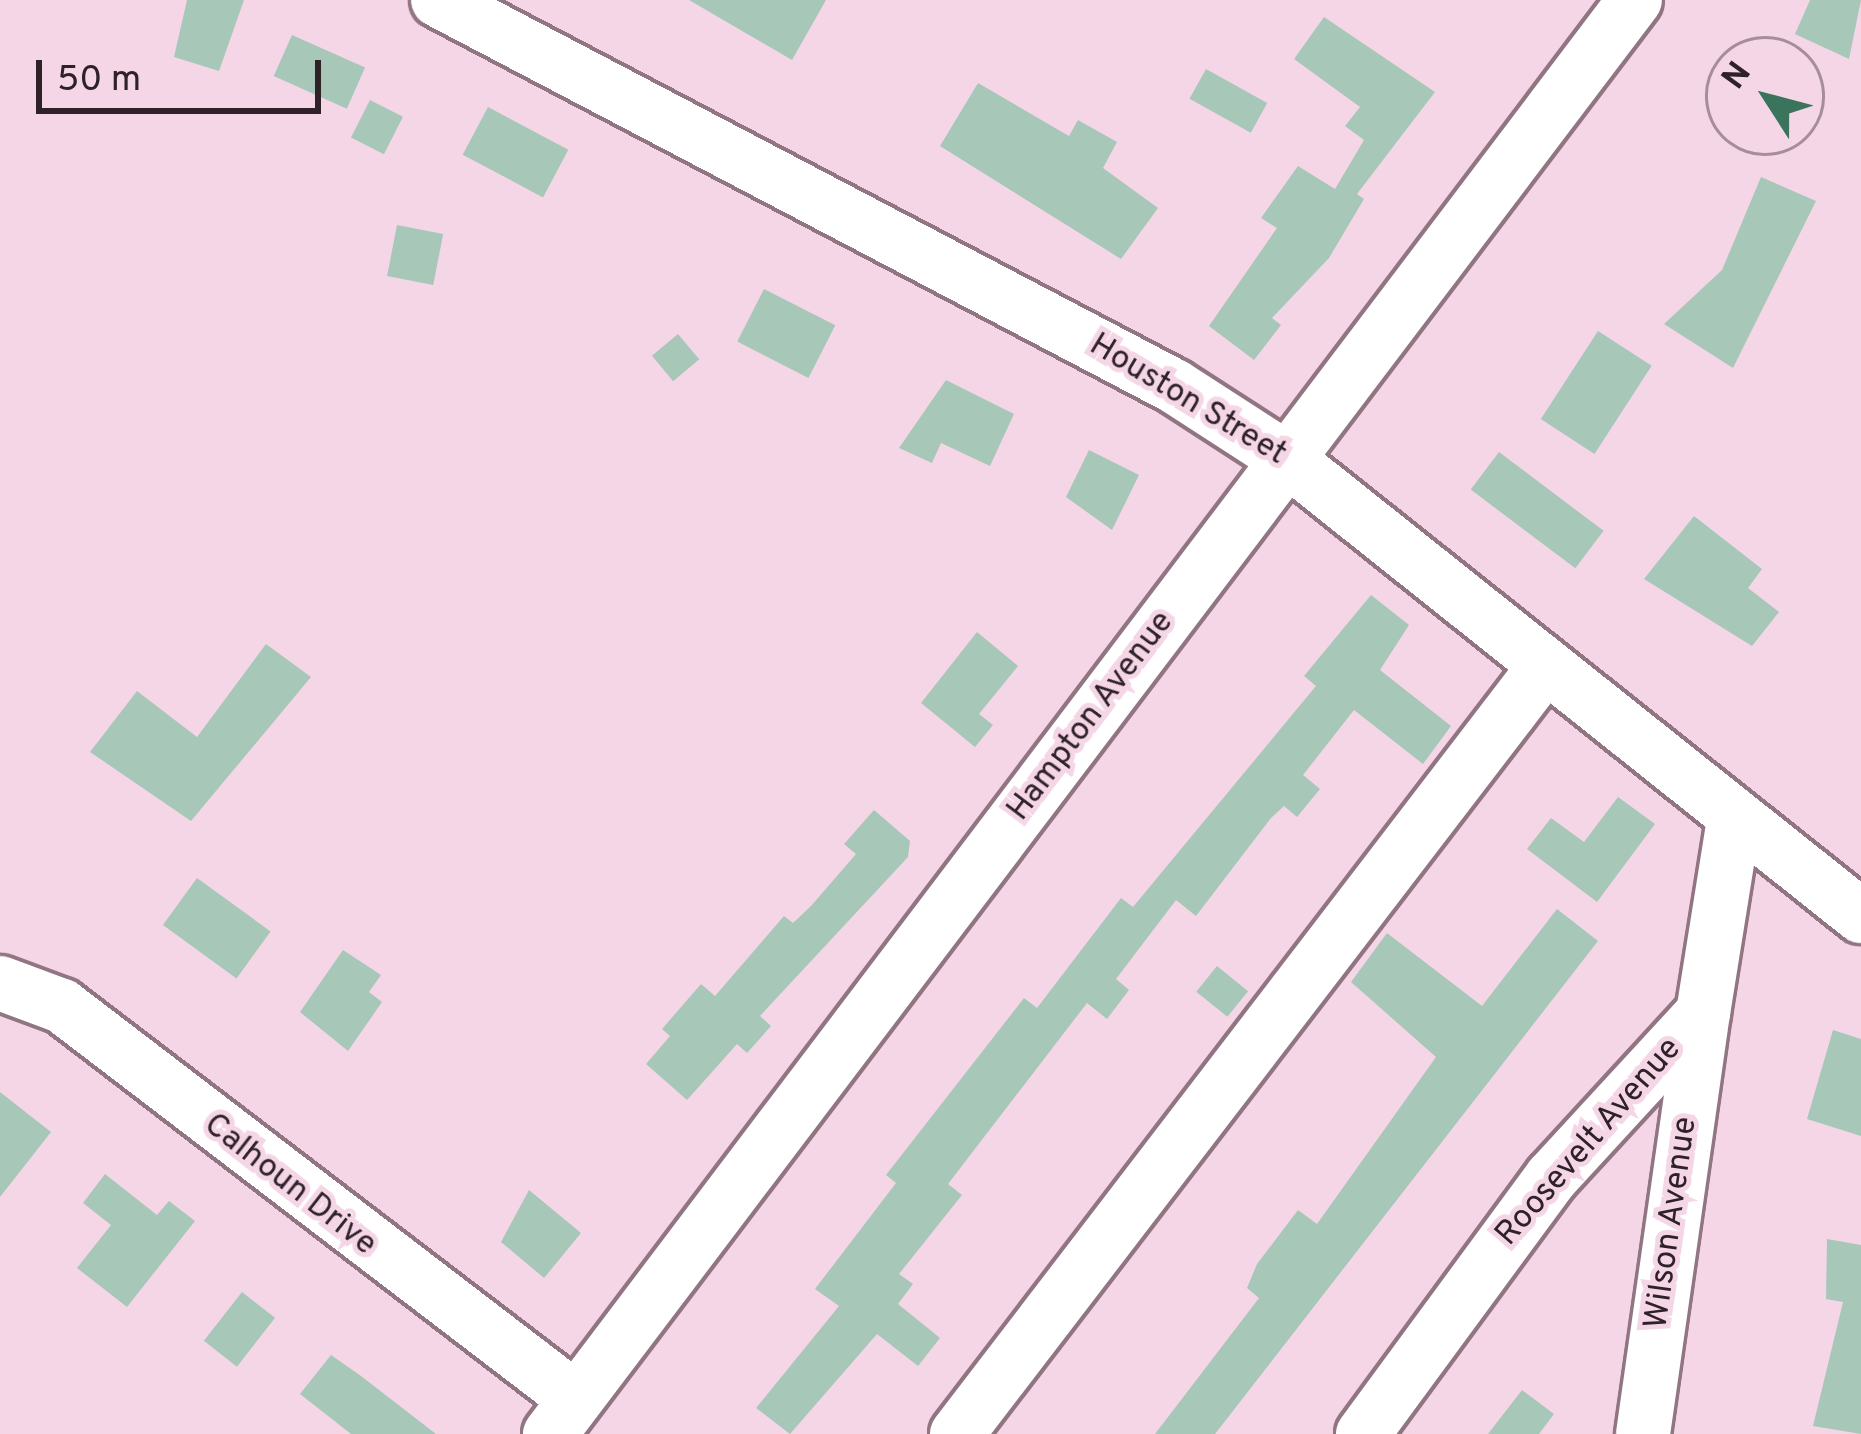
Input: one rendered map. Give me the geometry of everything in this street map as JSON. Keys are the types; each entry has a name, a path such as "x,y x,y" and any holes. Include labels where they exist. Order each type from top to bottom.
{"street":[{"name":"Houston Street","path":"439,0 1174,386 1287,459 1544,669 1861,916"},
{"name":"Hampton Avenue","path":"563,1416 1635,0"},
{"path":"957,1434 1544,669"},
{"name":"Roosevelt Avenue","path":"1363,1434 1552,1177 1703,1012 1734,819"},
{"name":"Calhoun Drive","path":"0,982 62,1006 563,1416"},
{"name":"Wilson Avenue","path":"1643,1434 1703,1012"}],"building":[{"path":"187,0 244,0 219,71 174,57"},
{"path":"689,0 826,0 792,60"},
{"path":"1810,0 1861,0 1849,59 1825,48 1825,36 1795,34"},
{"path":"1324,17 1435,92 1357,194 1364,199 1329,258 1272,318 1281,325 1254,360 1209,326 1277,228 1261,218 1298,166 1335,189 1364,140 1345,126 1360,107 1294,59"},
{"path":"292,35 365,68 347,109 274,76"},
{"path":"1206,69 1267,103 1251,133 1190,99"},
{"path":"978,83 1069,136 1078,120 1117,142 1103,168 1158,208 1121,259 940,146"},
{"path":"370,100 403,117 384,154 351,137"},
{"path":"488,107 568,150 543,197 463,155"},
{"path":"1761,177 1816,201 1733,368 1664,324 1722,270"},
{"path":"397,225 443,234 433,285 387,276"},
{"path":"764,289 835,325 808,378 737,342"},
{"path":"1598,331 1652,366 1594,454 1541,419"},
{"path":"678,334 699,359 673,381 652,356"},
{"path":"946,380 1014,414 990,466 941,443 932,463 899,448"},
{"path":"1089,450 1139,475 1112,530 1066,497"},
{"path":"1499,452 1604,531 1575,568 1471,490"},
{"path":"1694,516 1762,569 1748,588 1779,612 1752,646 1644,579"},
{"path":"1371,595 1409,625 1380,670 1451,726 1423,764 1354,710 1303,775 1320,789 1297,817 1284,806 1271,818 1196,916 1176,900 1116,979 1129,990 1107,1019 1087,1003 948,1184 962,1195 899,1274 913,1284 898,1304 940,1338 918,1366 877,1334 790,1434 756,1408 839,1306 815,1289 896,1183 886,1175 1024,998 1037,1008 1121,898 1133,907 1316,686 1304,676"},
{"path":"977,632 1018,666 979,714 993,725 975,747 921,703"},
{"path":"266,644 311,677 191,821 90,752 137,691 197,737"},
{"path":"1618,797 1655,824 1597,902 1527,849 1551,818 1584,842"},
{"path":"874,810 910,841 908,857 760,1016 771,1026 747,1053 737,1044 687,1100 646,1064 670,1036 662,1029 701,984 715,996 784,916 793,923 811,906 856,854 844,844"},
{"path":"197,878 271,931 237,978 163,925"},
{"path":"1557,909 1598,941 1215,1434 1155,1434 1259,1298 1247,1288 1257,1264 1298,1210 1317,1224 1436,1057 1351,982 1387,933 1482,1006"},
{"path":"343,950 381,975 369,992 382,1002 348,1051 300,1012"},
{"path":"1217,966 1248,991 1227,1017 1196,992"},
{"path":"1833,1030 1861,1039 1861,1136 1807,1119"},
{"path":"0,1092 51,1132 0,1197"},
{"path":"105,1174 157,1215 169,1201 195,1221 127,1307 77,1268 111,1225 83,1203"},
{"path":"529,1190 581,1233 544,1278 501,1242"},
{"path":"1827,1239 1861,1245 1861,1434 1813,1426 1843,1302 1826,1299"},
{"path":"242,1292 275,1318 237,1367 204,1341"},
{"path":"331,1355 436,1434 351,1434 300,1394"},
{"path":"1522,1390 1554,1414 1539,1434 1488,1434"}]}
